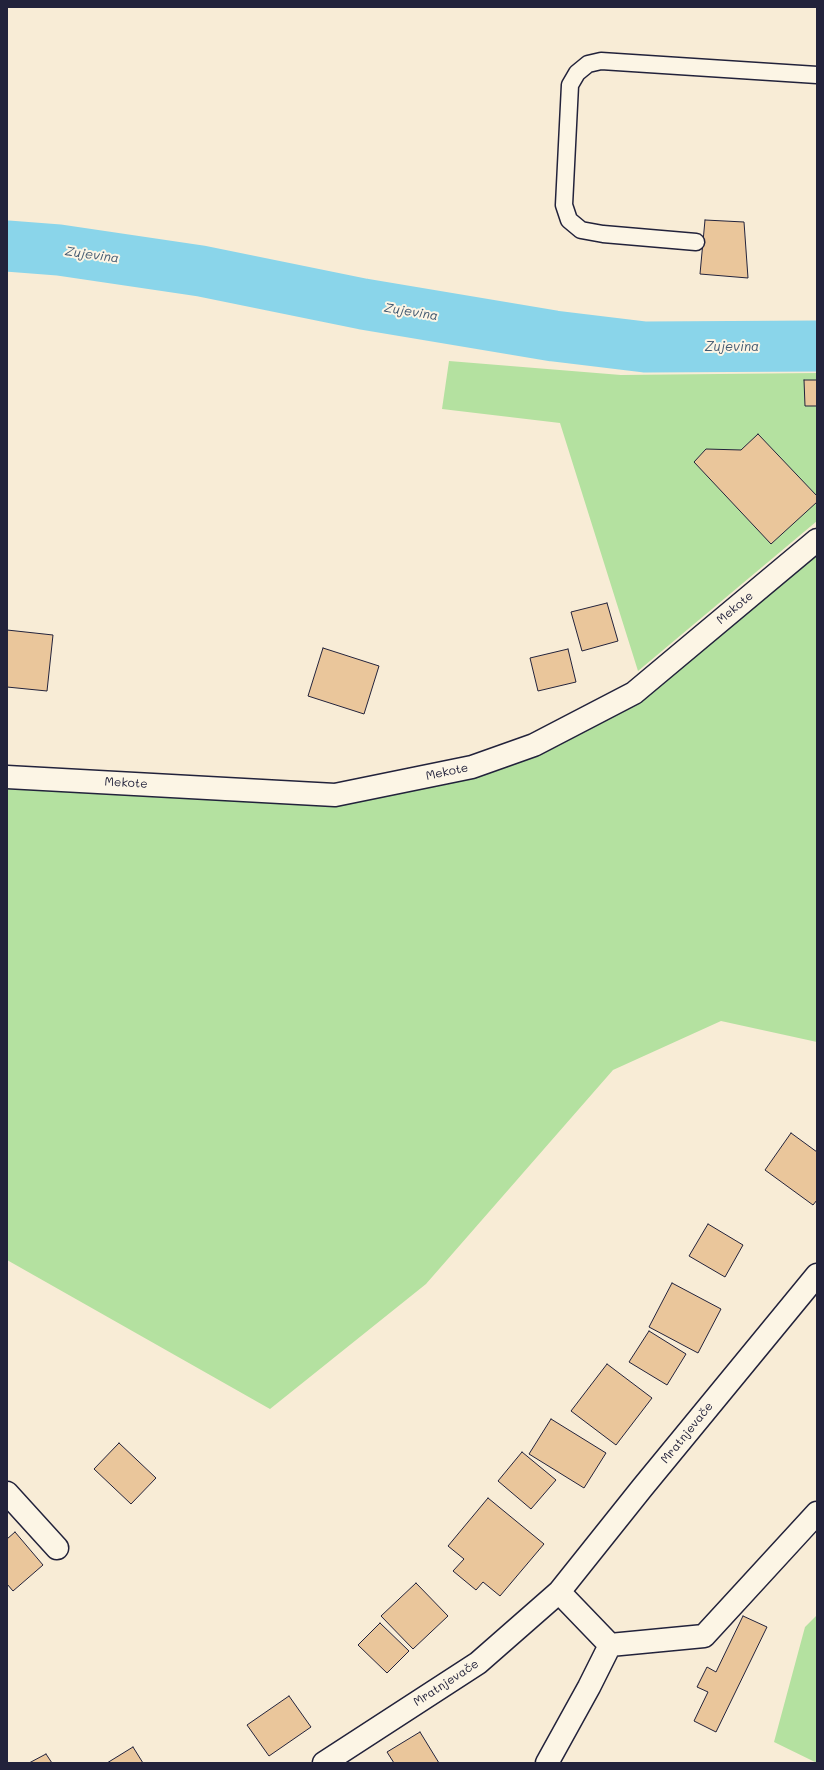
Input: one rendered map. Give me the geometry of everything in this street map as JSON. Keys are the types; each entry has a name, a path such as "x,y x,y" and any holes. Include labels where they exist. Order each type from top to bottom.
{"street":[{"name":"Mekote","path":"7,777 335,795 472,767 534,746 634,693 817,540"},
{"name":"Mratnjevače","path":"324,1763 478,1663 559,1592 642,1488 817,1275"},
{"path":"7,1493 56,1548"},
{"path":"610,1645 704,1636 817,1513"},
{"path":"559,1592 610,1645"},
{"path":"547,1763 589,1688 610,1645"}],"lane":[{"path":"696,242 603,234 581,230 569,220 564,204 564,196 570,85 577,72 588,64 601,61 817,75"}],"green space":[{"path":"449,361 621,375 817,373 817,521 638,671 560,423 442,409"},
{"path":"817,540 817,1042 721,1021 613,1070 426,1284 270,1409 7,1260 7,777 335,795 472,767 634,693"},
{"path":"817,1615 817,1763 774,1742 805,1627"}],"building":[{"path":"705,220 744,222 748,278 700,274"},
{"path":"804,380 817,380 817,406 805,406"},
{"path":"758,434 817,496 817,502 771,544 694,462 706,449 741,450"},
{"path":"607,603 618,641 582,651 571,612"},
{"path":"7,630 53,635 47,691 7,687"},
{"path":"323,648 379,666 364,714 308,696"},
{"path":"568,649 576,682 538,691 530,658"},
{"path":"791,1133 817,1152 817,1200 813,1205 765,1170"},
{"path":"708,1224 743,1245 725,1277 689,1256"},
{"path":"672,1283 721,1309 698,1353 649,1327"},
{"path":"649,1331 686,1354 667,1385 629,1362"},
{"path":"607,1364 652,1398 616,1445 571,1411"},
{"path":"551,1419 606,1453 584,1488 529,1454"},
{"path":"119,1443 156,1478 131,1504 94,1469"},
{"path":"522,1452 556,1480 531,1509 498,1481"},
{"path":"488,1498 544,1544 500,1596 483,1582 476,1590 453,1571 464,1559 448,1546"},
{"path":"15,1532 43,1565 13,1591 7,1584 7,1539"},
{"path":"416,1583 448,1616 413,1649 381,1616"},
{"path":"743,1616 767,1627 716,1732 694,1721 708,1692 697,1687 707,1667 716,1672"},
{"path":"380,1623 409,1651 387,1673 358,1645"},
{"path":"289,1696 311,1727 269,1756 247,1725"},
{"path":"420,1732 439,1763 394,1763 387,1752"},
{"path":"133,1747 143,1763 107,1763"},
{"path":"46,1754 52,1763 29,1763"}],"waterway":[{"name":"Zujevina","path":"7,246 59,250 201,271 363,304 554,336 645,347 817,346"}]}
